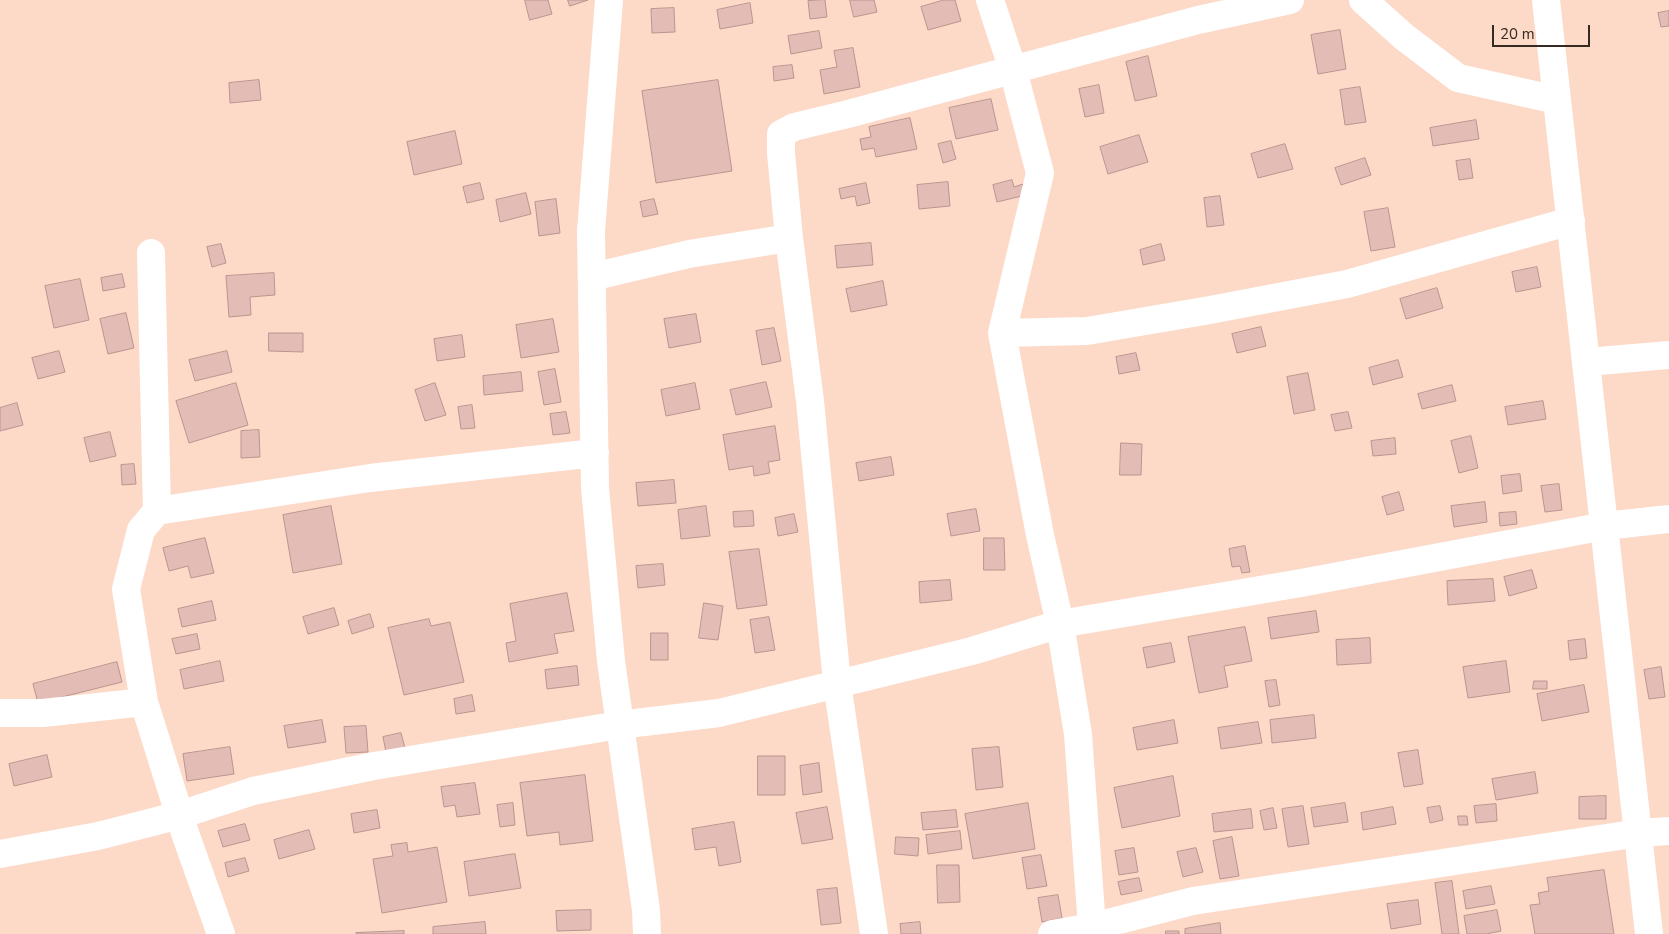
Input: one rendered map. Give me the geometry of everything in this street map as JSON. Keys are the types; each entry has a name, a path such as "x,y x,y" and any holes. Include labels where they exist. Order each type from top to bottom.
{"street":[{"path":"609,0 591,231 595,488 611,661 648,934"},
{"path":"990,0 1013,70 1040,173 1002,333 1040,535 1060,624 1078,734 1092,927"},
{"path":"874,934 838,683 810,401 789,238 781,134 794,126 848,114 1198,20 1290,0"},
{"path":"1363,0 1402,36 1458,78 1557,100"},
{"path":"1546,0 1649,934"},
{"path":"1002,333 1087,330 1210,310 1347,284 1570,221"},
{"path":"592,277 689,254 789,238"},
{"path":"151,253 157,511"},
{"path":"1587,362 1669,354"},
{"path":"221,934 144,702 126,589 141,530 157,511 370,478 594,452"},
{"path":"0,854 98,836 180,815 253,791 374,766 620,725 719,713 972,651 1060,624 1300,583 1605,526 1669,519"},
{"path":"0,713 42,713 144,702"},
{"path":"1052,934 1092,927 1193,900 1639,833 1669,831"}],"building":[{"path":"525,0 548,0 552,14 530,20"},
{"path":"568,0 588,0 570,6"},
{"path":"825,0 827,17 810,19 808,1"},
{"path":"850,0 874,0 877,12 854,17"},
{"path":"944,0 955,0 961,21 928,30 921,7"},
{"path":"750,3 753,23 720,29 717,10"},
{"path":"674,8 675,32 652,33 651,9"},
{"path":"1669,11 1669,26 1661,27 1658,13"},
{"path":"1340,30 1346,69 1318,74 1311,35"},
{"path":"819,31 822,48 791,54 788,36"},
{"path":"853,48 860,87 824,94 820,70 837,67 834,51"},
{"path":"1148,56 1157,96 1135,101 1126,62"},
{"path":"792,65 794,78 774,81 773,67"},
{"path":"259,80 261,100 230,103 229,83"},
{"path":"718,80 732,171 656,183 642,91"},
{"path":"1099,85 1104,113 1085,117 1079,89"},
{"path":"1360,87 1366,122 1345,125 1340,90"},
{"path":"991,99 998,130 956,139 949,108"},
{"path":"910,118 917,149 876,157 874,148 862,150 860,139 871,137 869,127"},
{"path":"1476,120 1479,139 1433,146 1430,128"},
{"path":"455,131 462,164 414,175 407,142"},
{"path":"1139,135 1148,162 1108,174 1100,147"},
{"path":"951,141 956,159 943,163 938,144"},
{"path":"1285,144 1293,169 1258,178 1251,154"},
{"path":"1365,158 1371,175 1341,185 1335,168"},
{"path":"1470,159 1473,178 1459,180 1456,161"},
{"path":"1012,180 1014,187 1023,184 1026,195 997,202 993,185"},
{"path":"948,182 950,206 919,209 917,185"},
{"path":"480,183 484,199 467,203 463,187"},
{"path":"866,183 870,203 857,206 855,196 841,199 839,189"},
{"path":"526,193 531,214 500,222 496,200"},
{"path":"1220,196 1224,225 1207,227 1204,198"},
{"path":"556,199 560,233 539,236 535,202"},
{"path":"654,199 658,214 643,217 640,202"},
{"path":"1388,208 1395,247 1371,251 1364,212"},
{"path":"871,243 873,265 837,268 835,246"},
{"path":"221,244 226,263 212,267 207,247"},
{"path":"1161,244 1165,260 1143,265 1140,250"},
{"path":"1537,267 1541,287 1516,292 1512,272"},
{"path":"274,273 275,295 250,297 251,315 229,317 226,276"},
{"path":"122,274 125,287 103,291 101,278"},
{"path":"80,279 89,320 54,328 45,286"},
{"path":"883,281 887,305 851,312 846,289"},
{"path":"1437,288 1443,308 1406,319 1400,299"},
{"path":"126,313 134,348 108,354 100,319"},
{"path":"696,314 701,342 669,348 664,319"},
{"path":"553,319 559,352 521,358 516,325"},
{"path":"1261,327 1266,346 1237,353 1232,334"},
{"path":"774,328 781,361 762,365 756,331"},
{"path":"269,333 303,333 303,352 269,351"},
{"path":"462,335 465,357 437,361 434,339"},
{"path":"59,351 65,372 38,379 32,358"},
{"path":"227,351 232,372 195,381 189,360"},
{"path":"1136,353 1140,370 1119,374 1116,357"},
{"path":"1398,360 1403,377 1373,385 1369,368"},
{"path":"555,369 561,402 544,405 538,372"},
{"path":"521,372 523,391 484,395 483,376"},
{"path":"1308,373 1315,410 1294,414 1287,377"},
{"path":"766,382 772,407 736,415 730,390"},
{"path":"236,383 248,425 189,443 176,401"},
{"path":"435,383 446,415 425,421 415,390"},
{"path":"695,383 700,409 666,416 661,390"},
{"path":"1452,385 1456,401 1422,409 1418,394"},
{"path":"1543,401 1546,419 1508,425 1505,407"},
{"path":"17,403 23,425 0,431 0,408"},
{"path":"472,405 475,428 461,429 458,407"},
{"path":"566,412 570,433 553,435 550,414"},
{"path":"1348,412 1352,428 1335,431 1331,415"},
{"path":"775,426 780,460 768,462 770,473 754,476 753,466 729,470 723,435"},
{"path":"259,430 260,457 241,458 241,431"},
{"path":"110,432 116,456 90,462 84,438"},
{"path":"1471,436 1478,468 1459,473 1451,441"},
{"path":"1395,438 1396,454 1373,456 1371,441"},
{"path":"1121,443 1142,444 1141,475 1120,475"},
{"path":"891,457 894,475 859,481 856,463"},
{"path":"134,464 136,484 122,485 121,465"},
{"path":"1520,474 1522,491 1503,494 1501,476"},
{"path":"674,480 676,503 638,506 636,483"},
{"path":"1559,484 1562,510 1545,512 1541,486"},
{"path":"1399,492 1404,510 1387,515 1382,497"},
{"path":"1485,502 1487,522 1454,527 1451,506"},
{"path":"331,506 342,564 293,573 283,515"},
{"path":"706,506 710,536 681,539 678,510"},
{"path":"976,509 980,531 951,536 947,514"},
{"path":"753,511 754,526 734,527 733,512"},
{"path":"1516,512 1517,524 1500,526 1499,513"},
{"path":"794,514 798,532 778,536 775,518"},
{"path":"205,538 214,573 191,578 188,566 169,571 163,548"},
{"path":"984,538 1004,538 1005,570 984,570"},
{"path":"1245,546 1250,572 1242,573 1240,566 1232,567 1229,549"},
{"path":"759,549 767,605 737,609 729,552"},
{"path":"663,564 665,585 638,588 636,566"},
{"path":"1532,570 1537,588 1509,596 1504,577"},
{"path":"1493,579 1495,601 1448,605 1447,581"},
{"path":"950,580 952,600 920,603 919,582"},
{"path":"567,593 574,631 554,634 558,653 509,662 506,643 516,641 510,604"},
{"path":"212,601 216,620 182,627 178,609"},
{"path":"704,603 723,606 718,640 699,638"},
{"path":"334,608 339,625 308,634 303,617"},
{"path":"1316,611 1319,632 1271,639 1268,618"},
{"path":"370,614 374,627 352,634 348,621"},
{"path":"769,617 775,650 755,653 750,620"},
{"path":"429,619 431,626 450,622 464,682 404,695 388,628"},
{"path":"1245,627 1252,661 1224,666 1228,687 1199,693 1188,637"},
{"path":"651,633 668,633 668,660 651,660"},
{"path":"197,634 200,649 176,654 172,639"},
{"path":"1370,638 1371,663 1337,665 1336,640"},
{"path":"1585,639 1587,658 1570,660 1568,641"},
{"path":"1171,643 1175,662 1147,668 1143,648"},
{"path":"220,661 224,681 184,689 180,670"},
{"path":"1506,661 1510,692 1468,698 1463,667"},
{"path":"117,662 122,682 38,703 33,684"},
{"path":"577,666 579,685 547,689 545,670"},
{"path":"1661,667 1665,697 1649,699 1644,670"},
{"path":"1276,680 1280,705 1269,707 1265,681"},
{"path":"1534,681 1547,681 1547,689 1533,689"},
{"path":"1584,685 1589,712 1542,721 1537,694"},
{"path":"472,695 475,711 456,714 454,699"},
{"path":"1314,715 1316,738 1272,743 1270,720"},
{"path":"322,720 326,742 288,748 284,726"},
{"path":"1174,720 1178,743 1137,750 1133,728"},
{"path":"1258,722 1262,743 1221,749 1218,728"},
{"path":"366,726 368,752 346,753 344,727"},
{"path":"401,733 405,748 386,752 383,737"},
{"path":"230,747 234,774 187,781 183,754"},
{"path":"999,747 1003,787 976,790 972,749"},
{"path":"1418,750 1423,784 1404,787 1398,753"},
{"path":"47,755 52,777 14,786 9,764"},
{"path":"758,756 785,756 785,795 758,795"},
{"path":"819,763 822,792 803,795 800,766"},
{"path":"1535,772 1538,793 1496,800 1492,779"},
{"path":"585,775 593,841 560,845 559,832 527,836 520,783"},
{"path":"1173,776 1180,816 1122,828 1114,788"},
{"path":"475,783 480,814 457,817 455,805 444,807 441,787"},
{"path":"1606,796 1606,819 1579,819 1579,797"},
{"path":"513,803 515,825 500,827 497,805"},
{"path":"1028,803 1035,849 973,859 965,814"},
{"path":"1345,803 1348,822 1314,827 1311,808"},
{"path":"1496,804 1497,821 1476,823 1474,806"},
{"path":"1303,806 1309,844 1288,847 1282,809"},
{"path":"1440,806 1443,820 1430,823 1427,808"},
{"path":"827,807 833,839 802,844 796,813"},
{"path":"1393,807 1396,824 1363,830 1361,813"},
{"path":"1273,808 1277,828 1264,830 1260,811"},
{"path":"1251,809 1253,828 1214,832 1212,814"},
{"path":"377,810 380,828 354,833 351,814"},
{"path":"956,810 958,827 923,830 921,813"},
{"path":"1458,816 1467,816 1468,825 1459,825"},
{"path":"734,822 741,862 719,866 716,847 695,850 692,829"},
{"path":"245,824 250,840 223,847 218,831"},
{"path":"309,830 315,849 279,859 274,840"},
{"path":"960,831 962,849 928,854 926,835"},
{"path":"896,837 919,838 918,856 895,854"},
{"path":"1232,837 1239,876 1220,879 1213,841"},
{"path":"407,843 408,852 437,847 447,902 382,913 373,859 393,856 391,845"},
{"path":"1134,848 1138,872 1119,875 1115,851"},
{"path":"1196,848 1203,872 1183,877 1177,852"},
{"path":"515,854 521,888 469,896 464,862"},
{"path":"1041,855 1047,886 1027,889 1022,858"},
{"path":"245,858 249,871 228,877 225,863"},
{"path":"937,865 959,865 960,902 938,903"},
{"path":"1604,870 1614,934 1535,934 1530,905 1540,904 1538,893 1549,891 1547,878"},
{"path":"1139,878 1142,891 1121,895 1118,882"},
{"path":"1452,881 1459,934 1442,934 1435,883"},
{"path":"1491,886 1495,904 1466,909 1463,891"},
{"path":"837,888 841,923 821,925 817,890"},
{"path":"1058,895 1062,918 1042,922 1038,898"},
{"path":"1418,900 1421,924 1391,929 1387,904"},
{"path":"591,910 591,930 557,931 556,911"},
{"path":"1497,910 1501,931 1486,934 1467,934 1464,916"},
{"path":"485,922 486,934 433,934 433,927"},
{"path":"920,922 921,934 901,934 900,924"},
{"path":"1220,923 1221,934 1185,934 1185,929"},
{"path":"404,931 404,934 356,934 356,933"},
{"path":"1166,931 1179,931 1179,934 1166,934"}]}
